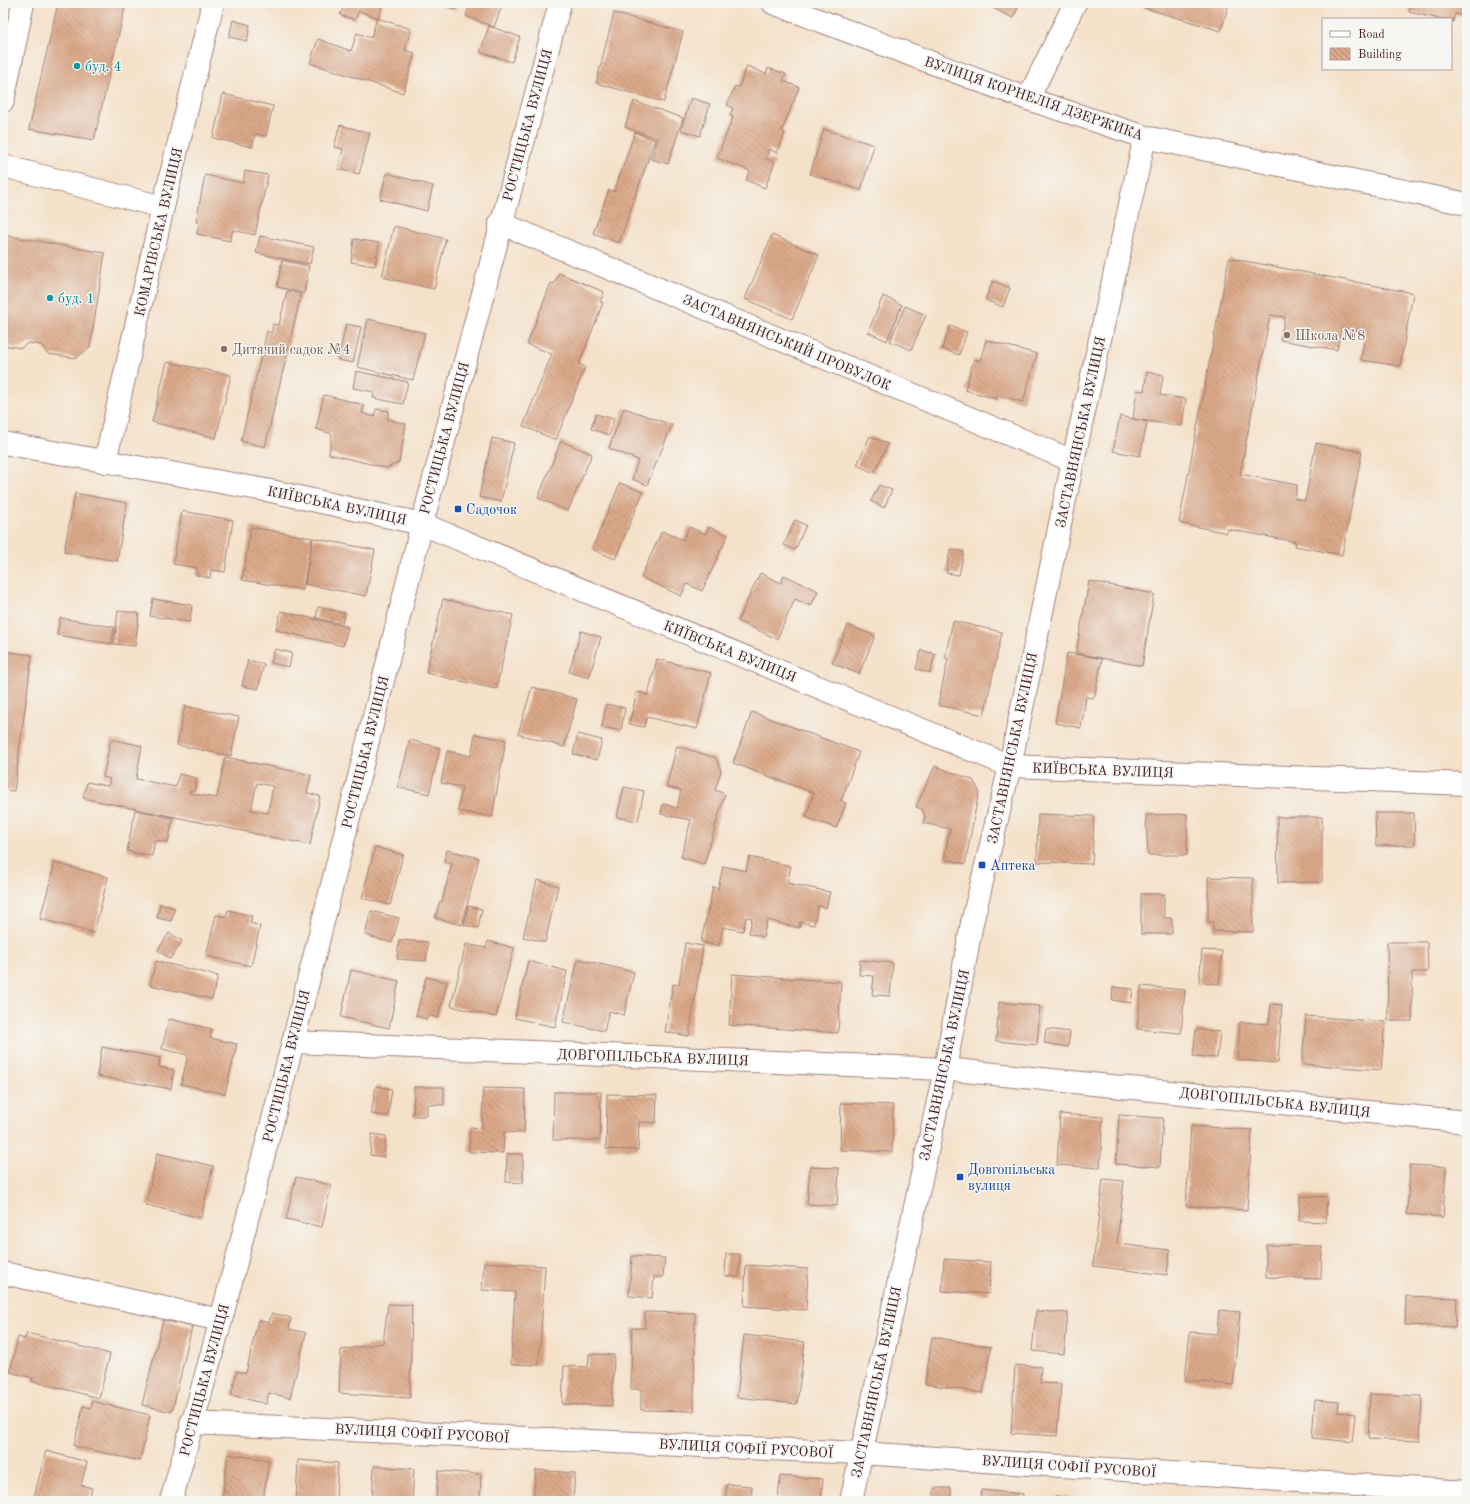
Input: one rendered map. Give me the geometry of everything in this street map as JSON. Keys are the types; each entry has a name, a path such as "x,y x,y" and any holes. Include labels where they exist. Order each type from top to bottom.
{"street":[{"path":"3,101 23,3"},
{"name":"КОМАРІВСЬКА ВУЛИЦЯ","path":"105,462 163,207 213,3"},
{"name":"РОСТИЦЬКА ВУЛИЦЯ","path":"171,1501 221,1320 293,1042 422,524 500,223 560,3"},
{"name":"ВУЛИЦЯ КОРНЕЛІЯ ДЗЕРЖИКА","path":"773,3 1028,99 1145,137 1467,204"},
{"path":"1028,99 1075,3"},
{"name":"ЗАСТАВНЯНСЬКА ВУЛИЦЯ","path":"851,1501 860,1453 944,1068 972,924 1010,766 1073,461 1145,137"},
{"path":"3,166 163,207"},
{"name":"ЗАСТАВНЯНСЬКИЙ ПРОВУЛОК","path":"500,223 1073,461"},
{"name":"КИЇВСЬКА ВУЛИЦЯ","path":"3,443 271,491 422,524 1010,766 1467,784"},
{"name":"ДОВГОПІЛЬСЬКА ВУЛИЦЯ","path":"293,1042 944,1068 1467,1122"},
{"path":"3,1274 221,1320"},
{"name":"ВУЛИЦЯ СОФІЇ РУСОВОЇ","path":"192,1423 860,1453 1467,1492"}],"building":[{"name":"буд. 4","path":"58,3 126,3 94,140 29,129"},
{"path":"335,3 383,3 378,18 359,11 355,20 340,15 344,6"},
{"path":"436,3 457,3 455,10"},
{"path":"470,3 503,3 494,27 466,16"},
{"path":"983,3 1020,3 1013,18"},
{"path":"1136,3 1229,3 1221,31 1135,5"},
{"path":"1411,3 1467,3 1467,17 1455,14 1453,22 1452,18 1436,18 1409,12"},
{"path":"614,13 683,32 664,102 596,83"},
{"path":"377,18 411,29 405,50 415,53 403,93 310,63 318,39 351,51 357,33 371,38"},
{"path":"233,20 250,25 247,41 229,37"},
{"path":"489,26 520,37 512,62 480,52"},
{"path":"747,66 766,74 768,68 786,74 783,81 799,87 782,131 785,133 777,153 769,149 766,159 775,162 765,188 746,180 750,171 717,158 733,117 730,115 733,108 727,105 735,86 739,87"},
{"path":"223,94 273,106 266,136 255,134 252,147 213,138"},
{"path":"691,98 710,104 700,136 681,130"},
{"path":"634,101 683,118 668,164 651,159 658,139 625,127"},
{"path":"340,125 370,133 359,174 338,169 343,149 334,147"},
{"path":"824,129 874,145 861,190 810,174"},
{"path":"635,132 655,140 619,243 593,233 609,190 614,192"},
{"path":"245,171 268,175 255,235 233,230 230,241 197,234 199,223 196,222 205,175 243,183"},
{"path":"387,173 433,186 427,211 380,199"},
{"path":"394,226 446,239 434,289 382,277"},
{"name":"буд. 1","path":"3,235 105,253 90,347 76,358 48,354 41,345 28,343 21,348 3,345"},
{"path":"772,235 819,255 792,319 745,299"},
{"path":"260,236 314,247 310,264 256,253"},
{"path":"354,239 379,243 375,266 351,262"},
{"path":"1229,258 1413,293 1400,366 1361,360 1365,332 1341,328 1337,350 1280,340 1285,317 1270,315 1240,474 1297,485 1295,499 1305,501 1316,443 1362,452 1342,555 1295,546 1296,542 1227,529 1227,533 1179,523"},
{"path":"282,260 309,266 304,293 277,287"},
{"path":"559,273 604,292 600,302 603,303 579,364 585,367 556,440 523,426 552,354 527,344 551,283 554,284"},
{"path":"993,281 1010,288 1003,307 985,300"},
{"path":"287,291 301,294 265,447 241,441 267,331 272,333 273,324 279,325"},
{"path":"883,296 902,305 887,341 868,332"},
{"path":"905,306 926,315 911,350 890,341"},
{"path":"368,319 425,333 413,380 357,367"},
{"path":"346,324 361,327 353,363 338,360"},
{"path":"950,326 967,332 959,355 942,349"},
{"path":"986,340 1037,354 1023,402 997,395 997,399 965,390 974,359 980,361"},
{"path":"167,362 231,375 216,438 152,422"},
{"path":"356,371 408,382 403,404 373,398 374,392 353,388"},
{"path":"1147,372 1163,375 1160,395 1186,399 1182,426 1133,419 1137,390 1144,391"},
{"path":"324,395 364,405 362,413 374,417 376,409 389,411 387,419 406,424 399,462 387,468 329,454 332,434 316,429"},
{"path":"624,408 672,425 647,485 632,479 638,460 609,448"},
{"path":"596,414 614,419 609,435 591,429"},
{"path":"1120,416 1147,422 1140,456 1113,451"},
{"path":"870,436 888,444 874,473 857,465"},
{"path":"492,438 514,443 501,502 479,497"},
{"path":"561,441 592,454 568,511 538,498"},
{"path":"620,483 643,492 615,559 592,549"},
{"path":"879,485 892,490 884,508 871,501"},
{"path":"75,493 127,503 117,561 64,552"},
{"path":"182,511 233,520 225,572 211,570 210,578 196,575 197,568 173,564"},
{"path":"795,520 806,525 795,550 784,545"},
{"path":"251,527 312,538 303,590 242,580"},
{"path":"689,527 706,534 709,527 728,535 702,591 687,584 681,596 641,577 662,531 683,540"},
{"path":"313,538 375,550 366,596 305,584"},
{"path":"950,549 964,552 959,575 946,573"},
{"path":"760,573 781,583 784,575 818,591 811,606 795,599 777,639 738,621"},
{"path":"1089,581 1154,594 1142,666 1076,653"},
{"path":"153,599 192,605 190,622 150,616"},
{"path":"443,599 513,615 496,689 426,673"},
{"path":"318,607 345,613 342,624 316,618"},
{"path":"118,611 139,613 135,646 114,644"},
{"path":"281,611 348,627 343,646 276,630"},
{"path":"60,618 114,627 112,644 57,635"},
{"path":"953,621 1002,632 984,715 938,705 948,659 945,658"},
{"path":"848,625 875,636 859,674 832,663"},
{"path":"581,631 601,637 589,678 569,672"},
{"path":"275,649 292,653 289,667 271,663"},
{"path":"921,650 935,654 930,673 916,669"},
{"path":"3,651 32,655 14,791 3,790"},
{"path":"1067,653 1102,659 1094,698 1086,697 1081,728 1055,723"},
{"path":"657,659 711,673 697,729 647,717 644,727 629,724 637,692 648,695"},
{"path":"248,660 264,664 258,689 242,686"},
{"path":"532,687 577,699 564,747 518,734"},
{"path":"606,704 625,708 621,731 602,727"},
{"path":"185,706 239,717 231,756 177,745"},
{"path":"752,712 859,752 841,801 846,803 836,828 806,817 814,793 733,763"},
{"path":"475,734 506,740 492,817 458,811 462,787 441,783 447,751 471,756"},
{"path":"578,734 602,740 597,760 573,754"},
{"path":"111,739 142,746 136,779 176,787 179,774 197,778 194,792 190,790 189,793 217,798 225,757 311,775 307,793 320,796 310,845 83,798 87,782 108,786 110,779 103,777","holes":["257,783 273,786 268,813 251,810"]},
{"path":"410,740 440,748 429,794 398,787"},
{"path":"677,746 716,758 721,771 715,790 725,794 704,864 681,857 691,820 661,814 663,804 677,808 681,790 666,787"},
{"path":"935,766 973,780 979,791 965,864 944,859 950,829 923,823 925,817 922,809 916,807"},
{"path":"624,787 644,791 638,821 617,817"},
{"path":"135,810 173,818 168,842 155,840 152,856 127,851"},
{"path":"1375,813 1414,813 1415,845 1376,846"},
{"path":"1038,814 1094,816 1092,864 1037,862"},
{"path":"1187,814 1187,855 1148,855 1146,815"},
{"path":"1277,817 1322,817 1322,882 1278,883"},
{"path":"375,847 403,855 390,905 362,898"},
{"path":"447,850 479,858 462,925 435,918 440,901 442,902 452,864 444,862"},
{"path":"749,857 791,866 787,883 830,892 826,908 818,906 814,925 800,922 799,928 767,920 763,937 749,933 752,918 746,917 743,931 723,927 719,946 701,942 713,887 718,889 723,866 746,871"},
{"path":"55,863 108,877 94,933 40,919"},
{"path":"1208,877 1253,878 1253,932 1213,931 1213,922 1208,922"},
{"path":"537,880 558,886 545,942 523,937"},
{"path":"1141,894 1164,894 1164,918 1172,918 1172,934 1141,934"},
{"path":"160,904 175,908 171,921 157,918"},
{"path":"468,906 482,909 478,928 464,925"},
{"path":"228,910 252,916 250,923 260,926 251,966 206,956 216,915 226,917"},
{"path":"371,911 399,918 392,943 365,935"},
{"path":"169,933 182,941 170,959 158,950"},
{"path":"399,940 428,942 426,961 397,959"},
{"path":"488,941 514,948 496,1017 451,1006 466,944 486,948"},
{"path":"1387,942 1427,942 1428,972 1412,972 1412,1021 1388,1021"},
{"path":"685,943 703,946 689,1036 665,1032 673,984 679,985"},
{"path":"1202,950 1222,951 1219,984 1199,983"},
{"path":"578,959 634,972 624,1015 609,1011 604,1031 563,1022"},
{"path":"860,960 893,963 890,996 872,995 874,976 859,975"},
{"path":"156,961 218,976 212,999 150,985"},
{"path":"528,961 567,971 555,1027 515,1018"},
{"path":"351,970 399,981 389,1028 341,1017"},
{"path":"732,974 841,982 838,1033 729,1025"},
{"path":"426,977 447,982 438,1018 428,1015 427,1019 416,1016"},
{"path":"1141,986 1185,990 1181,1033 1137,1029"},
{"path":"1113,987 1133,989 1131,1003 1112,1000"},
{"path":"999,1002 1040,1006 1037,1045 996,1041"},
{"path":"1271,1004 1282,1005 1278,1063 1237,1060 1240,1022 1269,1024"},
{"path":"1306,1016 1385,1022 1381,1070 1302,1064"},
{"path":"169,1019 212,1029 210,1038 237,1044 225,1094 181,1084 188,1055 162,1049"},
{"path":"1046,1029 1070,1032 1068,1047 1044,1043"},
{"path":"1196,1029 1220,1032 1217,1058 1193,1056"},
{"path":"102,1047 160,1058 159,1067 174,1070 171,1089 97,1076"},
{"path":"376,1086 392,1089 388,1116 371,1114"},
{"path":"414,1087 444,1087 444,1105 427,1104 427,1116 413,1116"},
{"path":"483,1088 525,1089 524,1133 504,1132 503,1153 469,1152 470,1127 482,1128"},
{"path":"554,1092 601,1092 600,1140 553,1140"},
{"path":"607,1094 657,1095 656,1123 639,1122 638,1150 606,1149"},
{"path":"841,1103 893,1105 892,1152 840,1150"},
{"path":"1060,1114 1103,1117 1100,1168 1057,1165"},
{"path":"1119,1115 1163,1118 1160,1167 1116,1164"},
{"path":"1191,1126 1252,1130 1247,1210 1186,1206"},
{"path":"372,1134 386,1136 384,1157 370,1155"},
{"path":"157,1153 213,1166 201,1218 146,1205"},
{"path":"507,1154 523,1154 523,1183 506,1182"},
{"path":"1410,1165 1446,1167 1443,1217 1407,1214"},
{"path":"810,1167 839,1168 837,1206 807,1204"},
{"path":"296,1177 331,1185 322,1227 286,1219"},
{"path":"1103,1179 1124,1181 1117,1244 1170,1250 1167,1275 1093,1266"},
{"path":"1300,1196 1327,1197 1326,1222 1299,1221"},
{"path":"1266,1245 1322,1246 1321,1279 1266,1277"},
{"path":"726,1254 740,1254 739,1277 725,1276"},
{"path":"632,1256 665,1258 663,1277 654,1277 652,1298 629,1296"},
{"path":"944,1259 991,1262 989,1294 942,1291"},
{"path":"484,1262 545,1266 539,1365 511,1364 515,1292 482,1290"},
{"path":"746,1265 808,1269 806,1310 744,1306"},
{"path":"1406,1296 1457,1298 1455,1327 1405,1325"},
{"path":"388,1304 412,1305 410,1398 339,1393 341,1350 383,1343"},
{"path":"1219,1310 1240,1312 1233,1385 1185,1380 1190,1332 1217,1334"},
{"path":"1036,1311 1068,1313 1064,1354 1032,1351"},
{"path":"645,1312 695,1313 694,1411 641,1410 641,1389 631,1389 632,1328 645,1328"},
{"path":"272,1313 291,1318 289,1329 306,1333 290,1398 269,1393 266,1404 231,1395 237,1371 246,1373 258,1320 269,1323"},
{"path":"163,1320 192,1327 172,1412 142,1405"},
{"path":"27,1333 110,1354 99,1398 32,1381 33,1378 10,1372 18,1337 25,1339"},
{"path":"744,1335 805,1342 797,1404 737,1397"},
{"path":"932,1337 991,1347 983,1393 925,1384"},
{"path":"589,1354 614,1355 612,1406 562,1404 564,1366 588,1367"},
{"path":"1015,1365 1041,1367 1040,1383 1061,1384 1057,1436 1011,1433"},
{"path":"1370,1394 1422,1396 1420,1441 1368,1439"},
{"path":"1315,1400 1339,1402 1338,1412 1355,1414 1352,1442 1312,1438"},
{"path":"92,1401 150,1415 140,1461 74,1446 83,1406 91,1408"},
{"path":"46,1451 87,1462 81,1485 92,1488 89,1501 33,1501"},
{"path":"228,1454 269,1460 263,1501 222,1501"},
{"path":"298,1460 338,1463 336,1501 296,1500"},
{"path":"374,1466 414,1469 412,1501 372,1501"},
{"path":"536,1470 575,1473 573,1501 533,1501"},
{"path":"438,1471 481,1474 480,1501 436,1501"},
{"path":"780,1476 823,1479 821,1501 778,1501"},
{"path":"727,1484 752,1486 751,1501 725,1501"},
{"path":"934,1488 951,1488 951,1501 934,1500"},
{"path":"981,1490 1023,1494 1022,1501 981,1501"},
{"path":"1055,1497 1093,1499 1093,1501 1054,1501"}],"place":[{"name":"буд. 4","path":"77,66"},
{"name":"буд. 1","path":"50,298"},
{"name":"Школа №8","path":"1287,335"},
{"name":"Дитячий садок №4","path":"224,349"},
{"name":"Садочок","path":"458,509"},
{"name":"Аптека","path":"982,865"},
{"name":"Довгопільська вулиця","path":"960,1177"}]}
